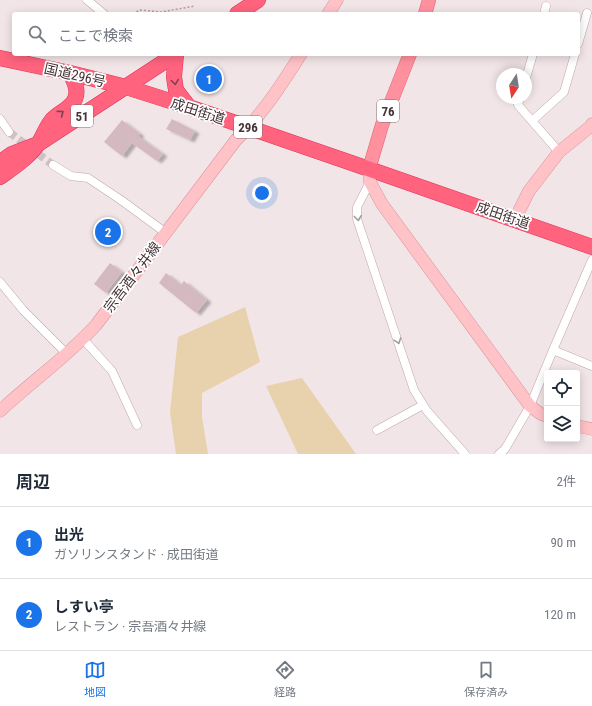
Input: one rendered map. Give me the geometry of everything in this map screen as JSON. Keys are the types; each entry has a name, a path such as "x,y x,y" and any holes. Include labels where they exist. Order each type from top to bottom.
{"highway":[{"path":"239,12 258,0"},
{"name":"51","path":"0,162 12,154 38,144 173,56"},
{"path":"176,56 174,76 176,90 188,107"},
{"name":"国道296号","path":"0,58 126,87"},
{"path":"38,144 52,120 75,101 77,93 76,84 70,73"},
{"name":"成田街道","path":"126,87 249,128 369,175 515,219 592,247"},
{"name":"51","path":"0,177 19,164 38,144"}],"main road":[{"path":"425,12 428,0"},
{"name":"76","path":"369,175 382,125 409,56"}],"street":[{"path":"87,0 102,12"},
{"path":"329,12 337,0"},
{"path":"580,15 590,13"},
{"path":"580,39 590,13"},
{"name":"宗吾酒々井線","path":"0,411 83,339 96,325 236,140 249,128 300,56"},
{"path":"529,68 532,56"},
{"path":"532,121 564,92 574,56"},
{"path":"518,104 559,152"},
{"path":"0,119 9,132"},
{"path":"515,219 529,191 559,152 592,124"},
{"path":"53,164 71,176 88,178 166,233"},
{"path":"369,175 358,207 357,219 414,390 427,412 465,454"},
{"path":"369,175 382,204 530,406 544,415"},
{"path":"499,454 505,449 530,406 592,260"},
{"path":"0,282 23,310 66,353"},
{"path":"83,339 112,370 137,424"},
{"path":"553,350 592,366"},
{"path":"377,430 423,405"},
{"path":"580,427 592,429"}],"path":[{"path":"136,12 140,10 161,12 195,6"}],"shaded area":[{"path":"245,307 260,362 202,393 202,417 208,454 176,454 170,412 178,337"},
{"path":"302,378 356,454 298,454 266,386"}],"building":[{"path":"172,119 195,131 190,140 166,129"},
{"path":"122,120 140,134 138,136 163,154 157,161 132,143 122,156 104,142"},
{"path":"110,263 122,272 106,293 94,284"},
{"path":"166,273 181,285 184,281 207,300 196,313 159,283"}],"tunnel":[{"path":"9,132 53,165"}],"place":[{"name":"出光","path":"209,79"},
{"name":"しすい亭","path":"108,232"}]}
